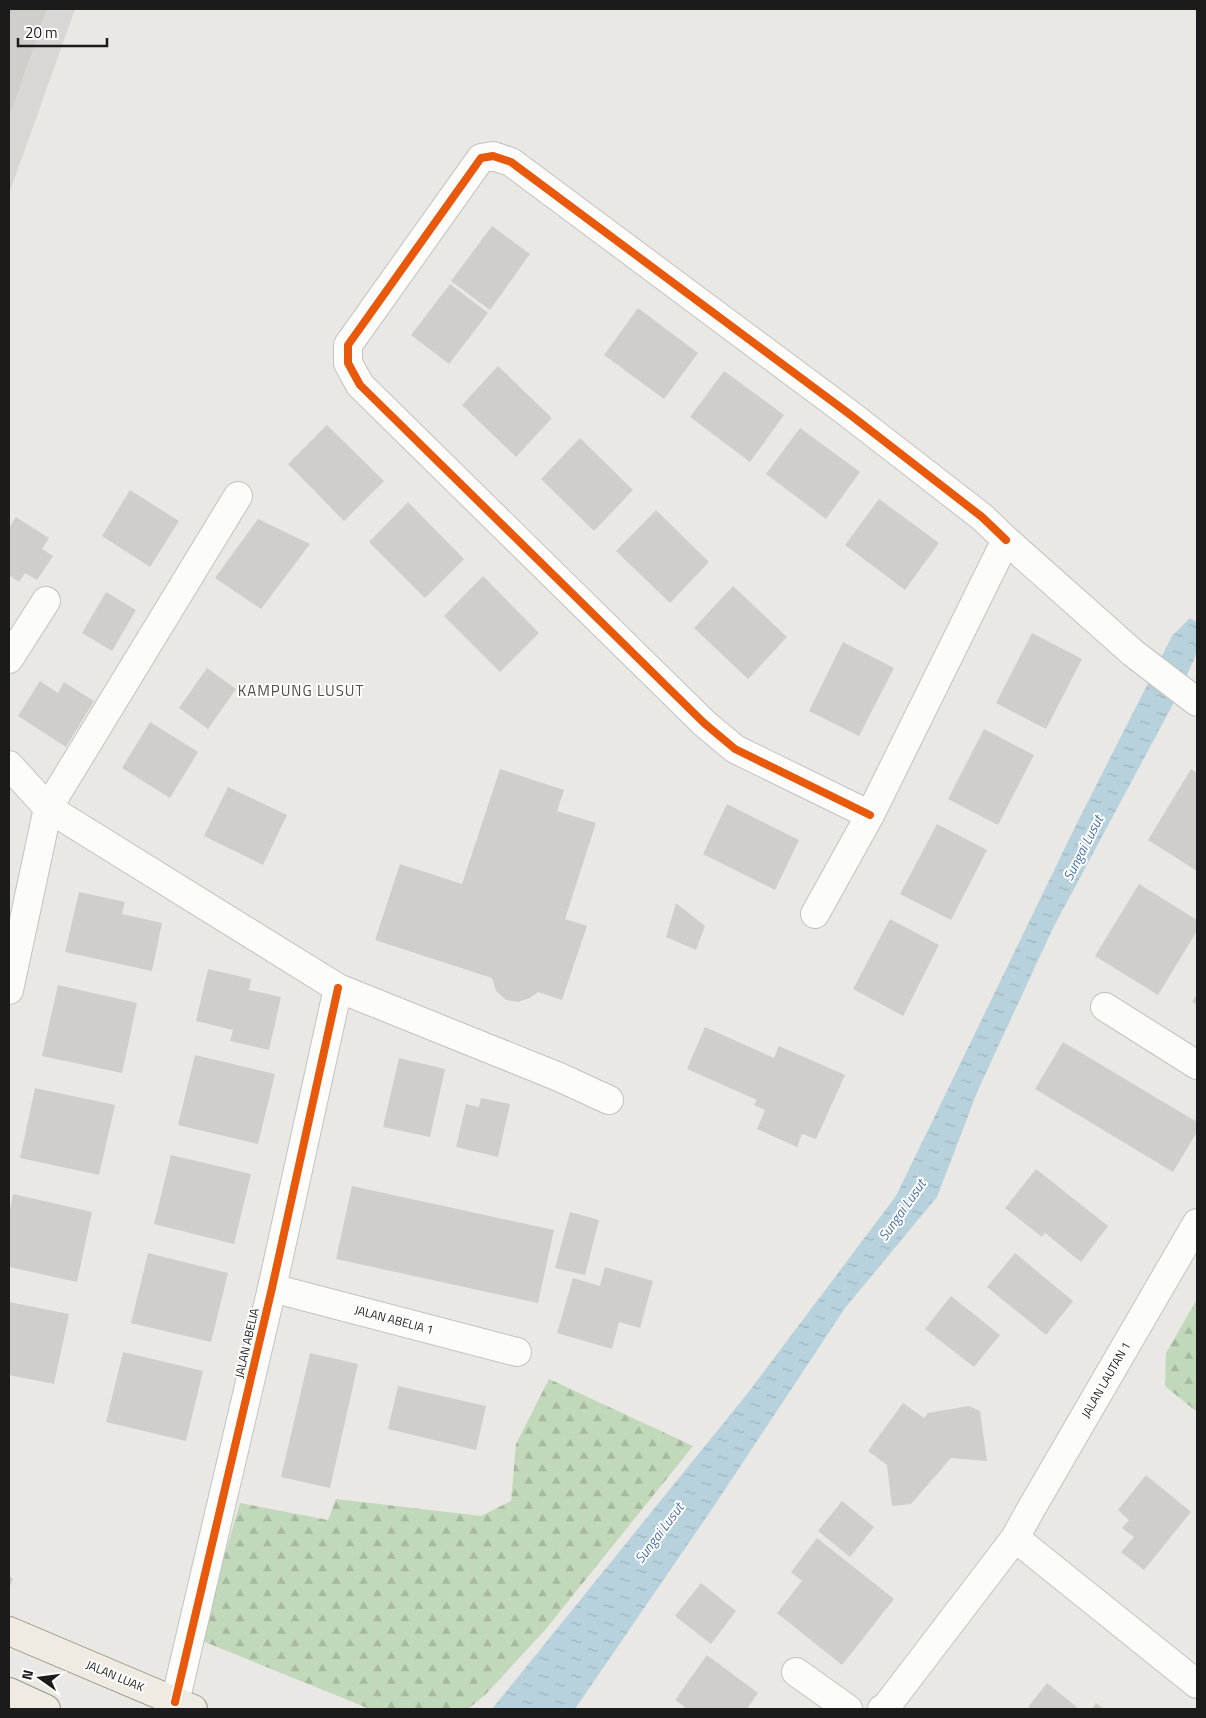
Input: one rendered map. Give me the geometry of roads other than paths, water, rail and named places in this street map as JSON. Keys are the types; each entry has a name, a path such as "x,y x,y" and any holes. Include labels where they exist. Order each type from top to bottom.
{"main road":[{"name":"JALAN LUAK","path":"9,1631 184,1705"},
{"path":"9,1692 46,1709"}],"street":[{"path":"870,815 735,749 704,723 360,385 348,363 348,345 481,158 493,156 511,162 840,407 982,516 1006,540 1133,654 1193,698"},
{"path":"9,990 48,808 238,496"},
{"path":"815,914 870,815 1006,540"},
{"path":"9,659 46,601"},
{"path":"9,766 48,808 338,988 609,1100"},
{"name":"JALAN ABELIA","path":"184,1705 272,1288 338,988"},
{"path":"1105,1007 1197,1065"},
{"name":"JALAN LAUTAN 1","path":"882,1709 886,1707 1015,1538 1197,1223"},
{"name":"JALAN ABELIA 1","path":"272,1288 517,1352"},
{"path":"1015,1538 1197,1684"},
{"path":"796,1672 848,1709"}],"water":[{"name":"Sungai Lusut","path":"1190,618 1197,623 1197,651 1193,662 1172,706 1053,928 978,1090 937,1197 845,1308 712,1509 575,1709 492,1709 747,1394 896,1196 1076,825 1172,636"}],"district":[{"name":"KAMPUNG LUSUT","path":"301,691"}]}
